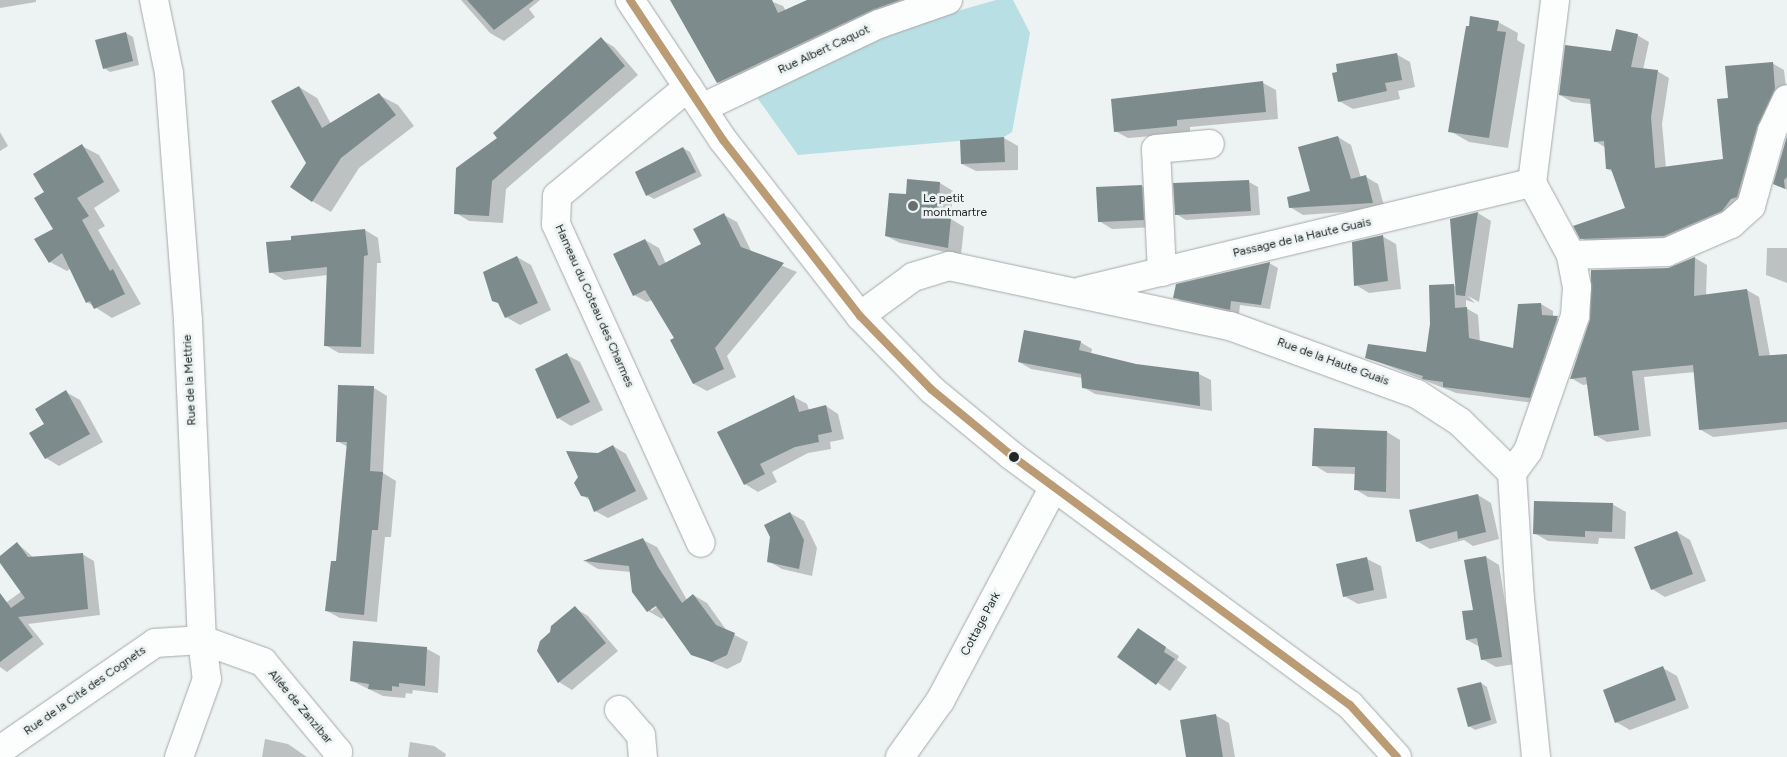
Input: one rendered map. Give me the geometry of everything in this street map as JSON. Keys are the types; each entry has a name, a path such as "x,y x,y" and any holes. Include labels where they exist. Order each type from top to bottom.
{"street":[{"name":"Rue de la Mettrie","path":"154,0 171,93 188,321 202,640 207,679 179,757"},
{"path":"630,0 723,140 860,316 959,415 1350,705 1397,757"},
{"name":"Rue Albert Caquot","path":"695,97 879,24 948,0"},
{"path":"1536,757 1520,599 1512,474 1528,451 1576,316 1577,287 1571,255 1532,183 1555,0"},
{"name":"Hameau du Coteau des Charmes","path":"695,97 557,196 556,224 701,543"},
{"path":"1571,255 1667,252 1730,224 1750,206 1772,131 1787,99"},
{"path":"1162,272 1156,149 1210,144"},
{"name":"Passage de la Haute Guais","path":"1073,293 1532,183"},
{"name":"Rue de la Haute Guais","path":"860,316 913,277 949,266 1230,326 1417,394 1460,422 1512,474"},
{"name":"Cottage Park","path":"900,757 940,701 1054,487"},
{"name":"Rue de la Cité des Cognets","path":"0,750 155,643 202,640"},
{"name":"Allée de Zanzibar","path":"202,640 263,662 338,752 337,757"},
{"path":"619,710 641,735 643,757"}],"shaded area":[{"path":"996,0 1013,0 1030,33 1012,132 1004,137 798,155 753,92 891,30"}],"building":[{"path":"467,0 534,0 494,30"},
{"path":"670,0 772,0 778,13 807,0 900,0 872,10 717,83"},
{"path":"1470,16 1499,21 1497,31 1506,32 1489,138 1448,132 1466,26 1469,26"},
{"path":"1616,29 1638,34 1631,67 1658,70 1651,117 1655,168 1723,159 1717,99 1728,98 1725,66 1773,62 1775,89 1757,127 1737,197 1731,199 1722,211 1664,236 1580,239 1573,226 1625,208 1611,169 1606,169 1604,141 1594,142 1590,99 1559,95 1565,45 1611,51"},
{"path":"126,32 133,61 103,69 95,40"},
{"path":"601,37 625,66 492,181 489,216 454,214 456,168 497,138 493,133"},
{"path":"1397,53 1402,80 1385,83 1387,91 1338,102 1332,73 1337,72 1336,64"},
{"path":"1263,81 1266,112 1177,120 1177,126 1114,132 1111,99"},
{"path":"299,86 322,128 379,93 396,115 341,158 312,202 290,187 306,163 271,101"},
{"path":"1338,136 1351,179 1366,175 1373,203 1289,208 1287,197 1310,191 1298,147"},
{"path":"1787,136 1787,177 1784,180 1785,189 1773,184"},
{"path":"1004,137 1005,162 961,164 960,140"},
{"path":"82,144 104,182 77,198 89,216 82,220 110,271 113,269 125,294 94,309 90,301 86,303 62,253 49,263 34,239 53,229 34,198 44,192 33,174"},
{"path":"683,147 696,172 646,196 635,172"},
{"name":"Le petit montmartre","path":"907,179 940,182 938,216 951,218 948,248 885,236 889,193 906,194"},
{"path":"1249,180 1251,211 1175,215 1173,183"},
{"path":"1142,185 1144,220 1098,222 1096,187"},
{"path":"1478,212 1465,296 1456,295 1450,219"},
{"path":"724,213 741,247 784,263 715,348 724,369 693,384 670,340 674,338 645,290 633,296 613,254 645,239 659,266 701,244 693,229"},
{"path":"365,229 368,255 364,256 361,347 324,346 327,267 269,273 266,242 291,240 291,236"},
{"path":"1383,235 1388,281 1354,286 1352,242"},
{"path":"517,256 538,303 505,318 498,303 492,301 483,272"},
{"path":"1695,257 1694,296 1747,289 1759,356 1787,354 1787,422 1699,430 1693,365 1632,371 1639,430 1594,436 1586,377 1570,379 1590,319 1591,270 1668,268"},
{"path":"1270,262 1261,305 1231,301 1230,310 1173,298 1176,284"},
{"path":"1454,284 1455,308 1467,307 1469,338 1513,348 1518,304 1541,303 1542,315 1558,316 1530,398 1443,387 1443,382 1422,379 1423,376 1365,358 1368,344 1426,352 1430,324 1429,285"},
{"path":"1024,330 1081,341 1079,350 1136,364 1199,372 1200,406 1082,388 1081,374 1018,362"},
{"path":"567,353 590,402 557,419 535,369"},
{"path":"338,385 374,386 370,471 383,472 378,530 372,530 364,615 325,611 331,561 336,561 347,442 336,442"},
{"path":"66,390 90,434 45,459 29,433 44,424 35,409"},
{"path":"794,395 799,412 826,405 832,432 818,435 819,442 795,447 760,464 765,474 744,485 717,432"},
{"path":"1314,428 1387,431 1386,492 1354,490 1355,467 1312,466"},
{"path":"613,445 636,491 594,512 588,497 581,496 574,483 578,477 566,451 598,453"},
{"path":"1478,494 1486,532 1458,539 1457,531 1416,542 1409,510"},
{"path":"1534,501 1613,503 1612,532 1585,531 1585,537 1533,534"},
{"path":"790,512 804,540 799,569 767,562 770,537 764,525"},
{"path":"1677,531 1693,574 1651,590 1634,547"},
{"path":"643,538 658,567 682,603 693,594 716,625 735,633 727,655 712,662 691,655 656,606 647,612 632,592 629,566 583,561"},
{"path":"17,542 28,557 83,553 88,609 18,617 33,637 0,662 0,593 11,608 25,598 0,563 0,556"},
{"path":"1486,556 1502,657 1481,660 1477,638 1466,640 1462,611 1473,610 1464,560"},
{"path":"1367,557 1374,590 1343,597 1336,564"},
{"path":"575,606 606,643 558,683 537,651 540,641 550,632 551,626"},
{"path":"1138,628 1166,647 1164,652 1175,659 1156,685 1117,657"},
{"path":"353,641 427,647 425,686 399,683 399,687 392,686 392,691 368,689 369,684 350,681"},
{"path":"1663,666 1676,700 1615,723 1603,690"},
{"path":"1481,682 1491,720 1468,727 1457,688"},
{"path":"1216,714 1223,757 1186,757 1180,720"}],"transit line":[{"path":"630,0 723,140 860,316 932,390 1012,456 1350,705 1397,757"}],"place":[{"name":"Le petit montmartre","path":"913,206"}]}
